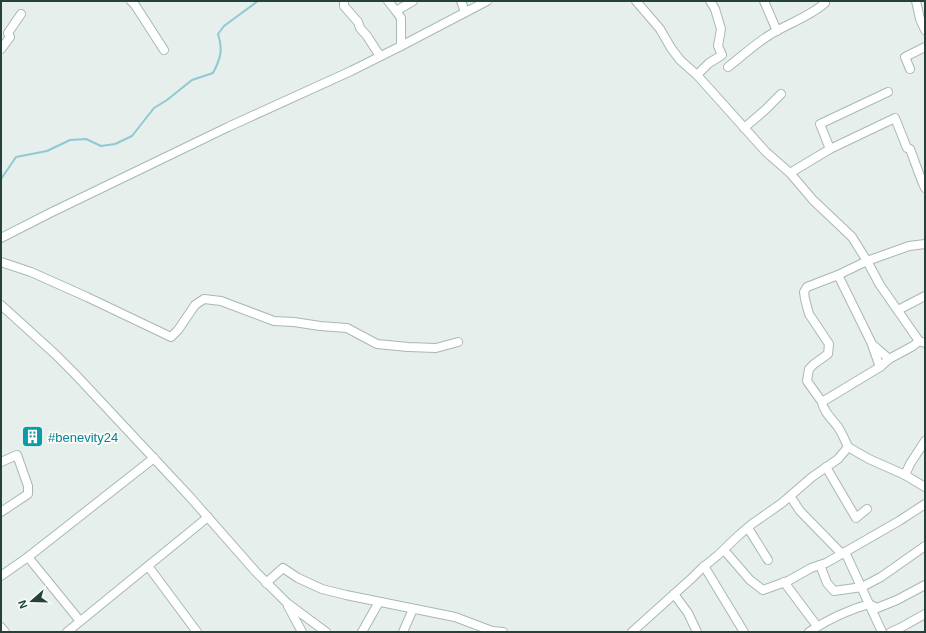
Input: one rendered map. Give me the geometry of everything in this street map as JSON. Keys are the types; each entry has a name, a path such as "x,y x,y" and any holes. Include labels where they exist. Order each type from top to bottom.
{"street":[{"path":"344,1 344,6 358,22 360,28 368,36 380,56"},
{"path":"388,1 401,18 401,46"},
{"path":"396,11 413,1"},
{"path":"461,1 465,12"},
{"path":"1,238 228,127 401,46 487,1"},
{"path":"636,1 660,29 680,60 697,75 766,152 790,173 812,200 852,237 880,284 922,342 889,359 880,367 822,402"},
{"path":"697,75 709,63 722,55 718,46 721,29 715,9 710,1"},
{"path":"764,1 777,31"},
{"path":"728,67 768,36 819,8 825,3 824,1"},
{"path":"916,1 920,19 925,30"},
{"path":"136,2 164,50"},
{"path":"1,49 10,38 8,32 21,14"},
{"path":"910,69 905,57 925,47"},
{"path":"830,149 820,124 888,92"},
{"path":"744,128 781,94"},
{"path":"790,173 830,149 895,118 907,148 910,149 925,188"},
{"path":"925,244 909,246 867,261 838,275 807,287 804,292 809,314 829,344 828,354 809,369 807,381 822,402 822,407 845,438 848,447 869,459 905,475 925,486"},
{"path":"1,262 31,272 171,337 178,330 195,305 204,299 222,301 274,321 347,328 377,344 436,348 458,342"},
{"path":"838,275 871,342 880,367"},
{"path":"898,310 925,296"},
{"path":"1,305 65,364 190,496 266,583 287,604 326,632"},
{"path":"871,342 889,359"},
{"path":"905,475 925,441"},
{"path":"632,632 642,628 674,594 704,566 724,550 738,535 782,503 812,477 838,459 848,447"},
{"path":"1,462 16,455 28,486 28,494 1,512"},
{"path":"1,576 28,557 154,458"},
{"path":"826,467 856,518 867,509"},
{"path":"790,496 800,511 843,553 862,587 882,632"},
{"path":"724,550 750,580 763,590 784,582 843,553 899,522 925,504"},
{"path":"67,632 208,517"},
{"path":"748,528 768,560"},
{"path":"820,565 827,583 834,591 862,587 881,577 925,546"},
{"path":"28,557 80,622"},
{"path":"148,566 195,629 185,632"},
{"path":"704,566 744,632"},
{"path":"266,583 283,568 298,578 322,588 346,595 455,617 490,631 503,632"},
{"path":"784,582 817,626"},
{"path":"809,632 817,626 847,611 869,604 876,608 897,600 925,585"},
{"path":"674,594 688,613 697,632"},
{"path":"362,632 379,602"},
{"path":"287,604 302,632"},
{"path":"403,632 413,609"},
{"path":"891,632 925,614"},
{"path":"1,627 5,632"}],"waterway":[{"path":"1,179 16,157 47,151 70,140 86,139 101,146 115,144 132,136 154,108 167,100 192,80 213,73 218,63 221,49 218,34 224,26 258,1"}],"place":[{"name":"#benevity24","path":"33,437"}]}
